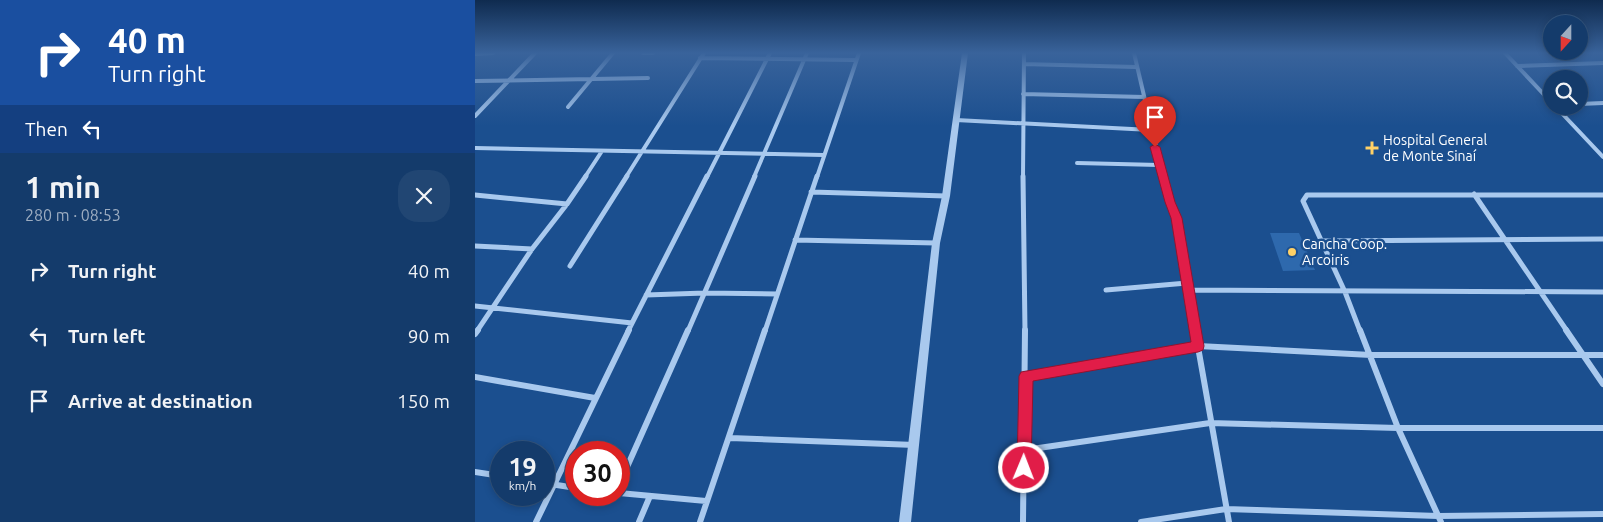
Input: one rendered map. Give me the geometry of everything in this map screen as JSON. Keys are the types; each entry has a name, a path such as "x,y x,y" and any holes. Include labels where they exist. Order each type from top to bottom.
{"street":[{"path":"570,266 689,77"},
{"path":"565,486 555,485 595,398 758,77"},
{"path":"630,460 705,293 796,77"},
{"path":"699,522 730,438 823,154 851,77"},
{"path":"905,522 936,243 946,196 962,77"},
{"path":"1023,522 1026,376 1024,77"},
{"path":"1139,77 1159,165 1177,218 1210,423 1229,522"},
{"path":"1528,77 1543,94"},
{"path":"568,107 591,78"},
{"path":"475,81 648,78"},
{"path":"475,116 511,79"},
{"path":"1023,94 1144,97"},
{"path":"1588,104 1603,103"},
{"path":"1564,115 1603,157"},
{"path":"956,120 1151,130"},
{"path":"475,148 823,154"},
{"path":"1596,149 1603,149"},
{"path":"475,334 495,307 532,249 567,204 602,151"},
{"path":"1077,164 1159,165"},
{"path":"811,192 946,196"},
{"path":"1439,519 1398,428 1345,292 1320,241 1303,200 1307,195 1325,194 1603,195"},
{"path":"1474,194 1603,384"},
{"path":"475,195 567,204"},
{"path":"1320,241 1603,239"},
{"path":"795,240 936,243"},
{"path":"475,246 532,249"},
{"path":"1106,290 1187,283"},
{"path":"1188,290 1603,292"},
{"path":"646,295 705,293 777,294"},
{"path":"475,306 632,323"},
{"path":"1026,376 1198,346 1371,355 1603,355"},
{"path":"475,378 595,398"},
{"path":"1025,450 1210,423 1398,428 1603,428"},
{"path":"730,438 915,445"},
{"path":"475,472 490,474"},
{"path":"630,494 706,501"},
{"path":"639,522 650,496"},
{"path":"536,522 544,506"},
{"path":"1141,522 1226,509 1439,519 1603,514"}],"shaded area":[{"name":"Cancha Coop. Arcoiris","path":"1270,233 1299,233 1315,270 1283,271"}],"place":[{"name":"Hospital General de Monte Sinaí","path":"1372,148"},
{"name":"Cancha Coop. Arcoiris","path":"1292,252"}],"route":[{"path":"1024,468 1026,376 1198,346 1177,218 1170,202 1155,147"}]}
